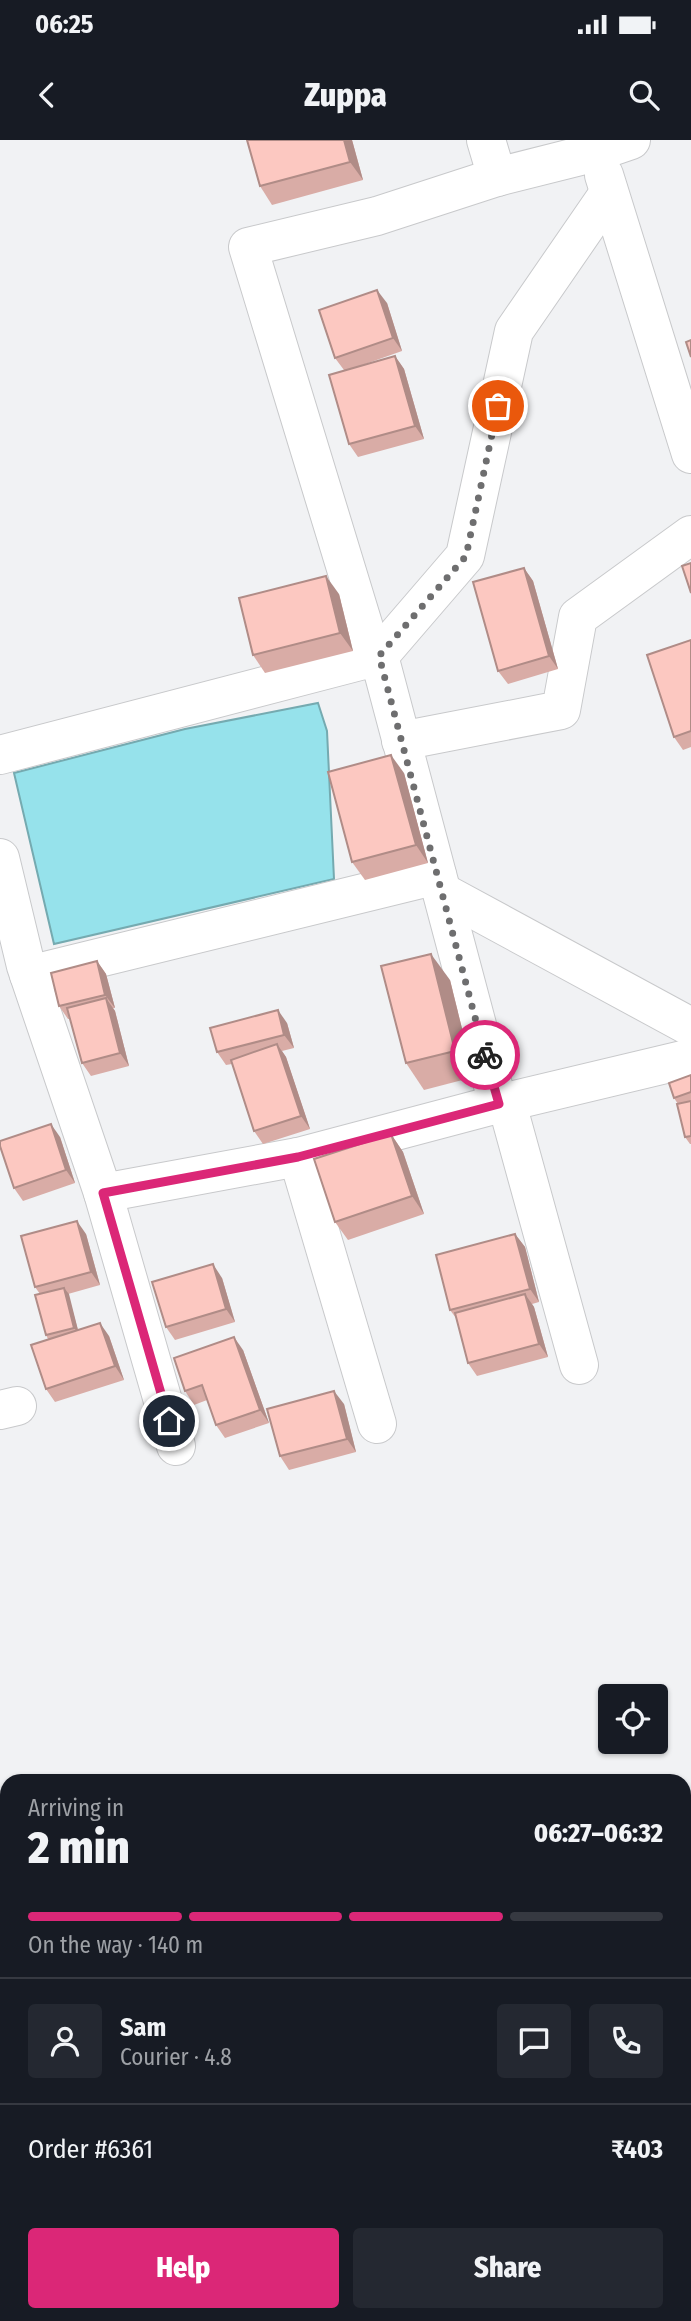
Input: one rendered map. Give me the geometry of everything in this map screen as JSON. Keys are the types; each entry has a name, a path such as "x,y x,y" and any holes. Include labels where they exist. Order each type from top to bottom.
{"street":[{"path":"486,140 497,177"},
{"path":"579,1365 401,741 248,247 377,216 497,177 614,146 610,193 691,454"},
{"path":"0,755 376,657 466,556 514,331 610,193"},
{"path":"401,741 561,710 578,617 691,535"},
{"path":"0,859 29,975 103,1193 176,1446"},
{"path":"29,975 440,884 691,1027"},
{"path":"103,1193 298,1157 691,1058"},
{"path":"298,1157 377,1424"}],"water":[{"path":"318,703 327,731 334,879 54,944 14,773 185,729"}],"building":[{"path":"247,140 344,140 350,162 260,186"},
{"path":"377,290 393,338 335,358 319,310"},
{"path":"691,340 691,357 686,342"},
{"path":"395,356 415,426 349,444 329,375"},
{"path":"691,563 691,593 682,566"},
{"path":"524,568 549,656 498,671 473,582"},
{"path":"326,576 340,633 253,655 239,598"},
{"path":"691,640 691,731 674,737 647,655"},
{"path":"391,755 416,845 352,862 328,772"},
{"path":"431,954 455,1051 406,1063 381,966"},
{"path":"97,961 105,995 59,1006 51,973"},
{"path":"106,998 120,1053 82,1063 67,1008"},
{"path":"278,1010 284,1035 217,1052 210,1028"},
{"path":"277,1044 301,1116 254,1131 231,1060"},
{"path":"691,1075 691,1092 674,1098 669,1083"},
{"path":"691,1101 691,1136 685,1137 677,1104"},
{"path":"51,1124 66,1170 14,1188 0,1141"},
{"path":"391,1134 412,1196 335,1222 314,1159"},
{"path":"77,1221 91,1272 35,1287 21,1236"},
{"path":"515,1234 530,1289 450,1310 436,1255"},
{"path":"213,1264 226,1309 166,1327 152,1282"},
{"path":"64,1288 74,1328 46,1335 35,1295"},
{"path":"525,1294 539,1344 468,1363 455,1313"},
{"path":"100,1323 115,1366 46,1389 31,1345"},
{"path":"234,1337 260,1410 216,1425 202,1385 185,1391 174,1358"},
{"path":"334,1391 347,1439 280,1456 267,1409"}],"way so far":[{"path":"485,1055 379,656 466,556 498,406"}],"route":[{"path":"169,1421 103,1193 298,1157 499,1104 485,1055"}]}
